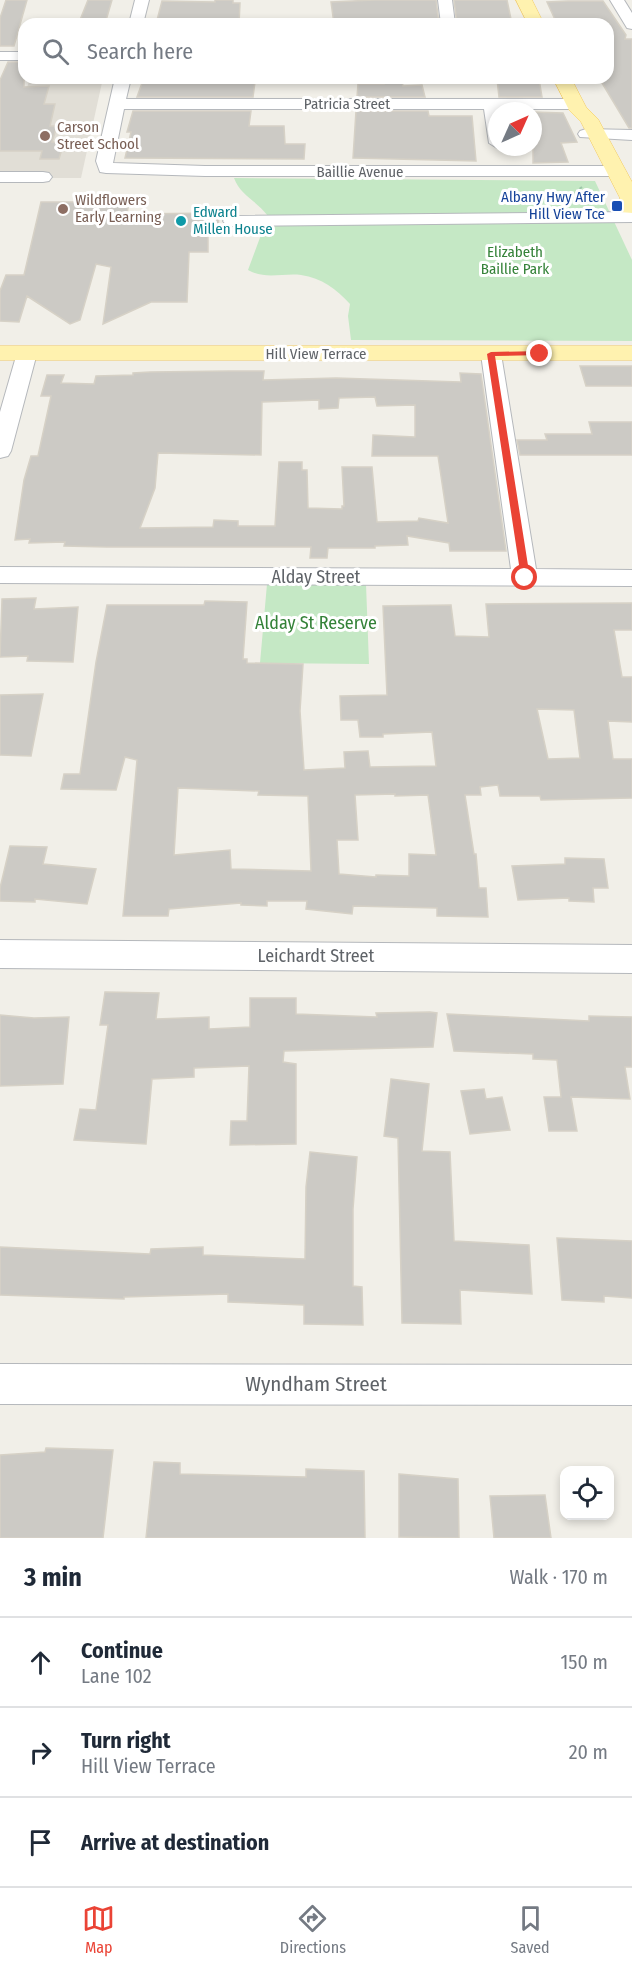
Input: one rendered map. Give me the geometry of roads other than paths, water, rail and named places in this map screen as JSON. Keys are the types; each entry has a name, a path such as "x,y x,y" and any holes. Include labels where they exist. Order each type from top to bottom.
{"main road":[{"path":"524,0 533,18"},
{"path":"565,84 577,107 578,118 593,137 610,171 619,199 631,213"},
{"name":"Hill View Terrace","path":"0,354 632,353"}],"street":[{"path":"138,18 142,0"},
{"path":"445,0 447,18"},
{"path":"617,0 632,25"},
{"path":"0,56 18,56"},
{"path":"119,104 122,84"},
{"path":"461,87 465,104"},
{"name":"Patricia Street","path":"119,104 488,104"},
{"name":"Baillie Avenue","path":"119,104 104,161 106,168 205,171 610,171"},
{"name":"Patricia Street","path":"542,106 577,107"},
{"path":"593,137 632,137"},
{"path":"499,156 501,172"},
{"path":"0,177 43,177"},
{"path":"232,222 568,218 631,213"},
{"path":"0,451 27,354"},
{"path":"491,354 525,578"},
{"name":"Alday Street","path":"0,575 632,578"},
{"name":"Leichardt Street","path":"0,954 632,959"},
{"name":"Wyndham Street","path":"0,1384 632,1385"}],"place":[{"name":"Carson Street School","path":"45,136"},
{"name":"Albany Hwy After Hill View Tce","path":"617,206"},
{"name":"Wildflowers Early Learning","path":"63,209"},
{"name":"Edward Millen House","path":"181,221"}],"park label":[{"name":"Elizabeth Baillie Park","path":"515,260"},
{"name":"Alday St Reserve","path":"316,623"}]}
